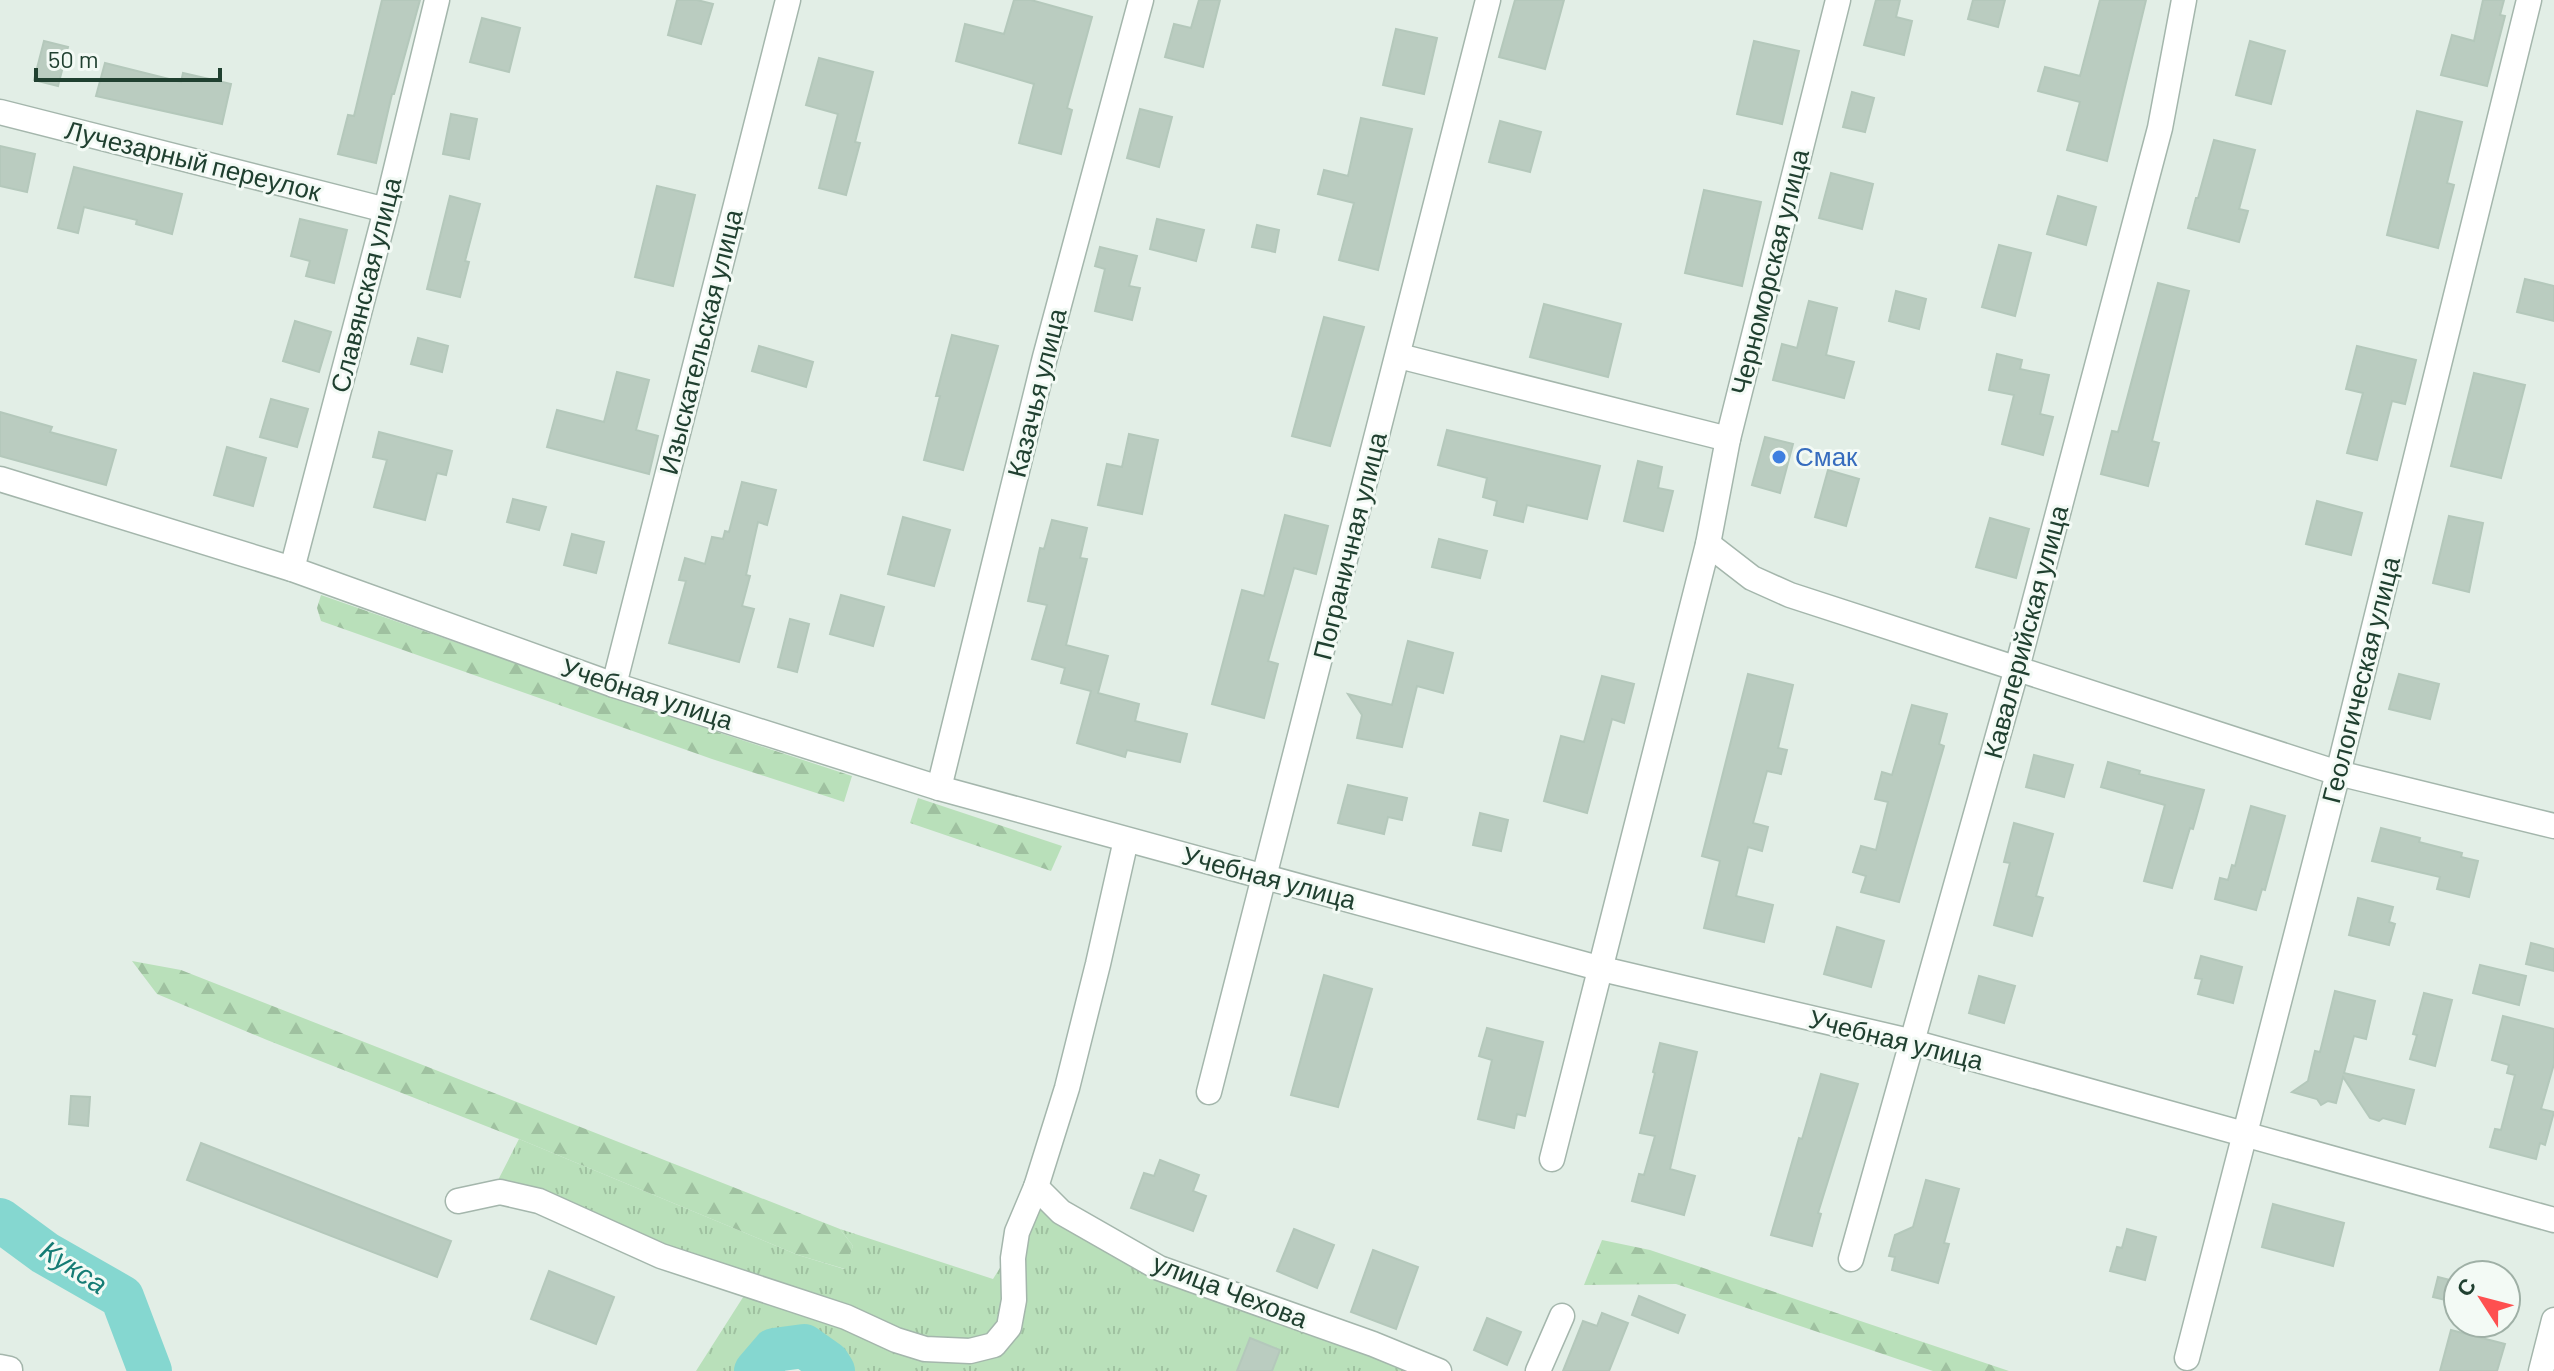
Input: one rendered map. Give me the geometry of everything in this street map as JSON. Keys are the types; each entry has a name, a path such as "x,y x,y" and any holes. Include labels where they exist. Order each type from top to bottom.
{"street":[{"name":"Славянская улица","path":"292,569 386,210 437,0"},
{"name":"Изыскательская улица","path":"614,685 788,0"},
{"name":"Казачья улица","path":"939,788 1045,357 1141,0"},
{"name":"Пограничная улица","path":"1209,1092 1488,0"},
{"name":"Черноморская улица","path":"1552,1159 1708,544 1728,439 1838,0"},
{"name":"Кавалерийская улица","path":"1851,1259 2017,668 2160,128 2184,0"},
{"name":"Геологическая улица","path":"2187,1358 2338,773 2529,0"},
{"name":"Лучезарный переулок","path":"0,112 386,210"},
{"path":"1399,356 1728,439"},
{"name":"Учебная улица","path":"0,479 292,569 614,685 939,788 1602,969 1912,1042 2554,1220"},
{"path":"1708,544 1752,578 1790,595 2338,773 2554,826"},
{"path":"458,1201 500,1192 539,1201 661,1256 759,1286 925,1349 970,1351 994,1345 1009,1327 1014,1300 1013,1258 1017,1232 1036,1187 1067,1088 1126,840"},
{"name":"улица Чехова","path":"1036,1187 1061,1212 1159,1268 1373,1344 1439,1371"},
{"path":"1538,1371 1562,1316"},
{"path":"2541,1371 2554,1320"},
{"path":"0,1367 10,1371"}],"green space":[{"path":"321,595 620,700 852,776 844,802 712,759 321,621 317,608"},
{"path":"918,798 1062,846 1051,871 910,823"},
{"path":"132,961 181,970 840,1229 853,1246 845,1269 798,1255 157,994"},
{"path":"519,1139 798,1255 844,1269 853,1246 840,1229 993,1279 1003,1263 1006,1309 987,1340 926,1341 495,1186"},
{"path":"1039,1203 1418,1371 841,1371 833,1360 806,1339 771,1342 748,1371 696,1371 747,1291 841,1322 1000,1352 1021,1257"},
{"path":"1602,1240 1650,1250 2009,1371 1933,1371 1676,1284 1584,1285"}],"building":[{"path":"382,0 420,0 392,94 376,163 338,154 348,115 354,116"},
{"path":"677,0 713,4 701,44 668,35"},
{"path":"1014,0 1031,0 1092,17 1067,108 1072,110 1061,154 1019,143 1034,84 956,61 965,24 1004,34"},
{"path":"1199,0 1220,0 1203,67 1165,57 1174,24 1191,28"},
{"path":"1515,0 1564,0 1545,69 1499,57"},
{"path":"1876,0 1900,0 1896,17 1912,21 1904,55 1864,45"},
{"path":"1973,0 2005,0 1998,27 1968,19"},
{"path":"2100,0 2146,0 2107,161 2067,150 2080,102 2038,91 2045,67 2080,76"},
{"path":"2483,0 2504,0 2500,15 2505,16 2487,86 2441,75 2452,35 2474,41"},
{"path":"482,18 520,28 509,72 470,62"},
{"path":"1396,29 1437,38 1424,94 1383,85"},
{"path":"44,41 68,47 58,86 34,80"},
{"path":"1754,41 1799,51 1782,124 1737,114"},
{"path":"2250,41 2285,51 2271,104 2236,95"},
{"path":"819,58 873,72 855,142 860,143 846,195 819,188 838,114 806,105"},
{"path":"105,63 181,82 183,73 231,84 222,124 96,96"},
{"path":"1852,92 1874,98 1865,132 1843,127"},
{"path":"1140,109 1172,117 1159,167 1127,158"},
{"path":"2417,111 2462,122 2447,183 2454,185 2438,248 2387,235"},
{"path":"451,114 477,119 469,159 443,154"},
{"path":"1361,118 1412,129 1378,270 1339,260 1354,203 1318,194 1324,170 1348,176"},
{"path":"1500,121 1541,132 1530,172 1489,162"},
{"path":"2214,140 2255,150 2239,209 2248,211 2239,242 2188,228"},
{"path":"0,146 35,154 27,192 0,186"},
{"path":"74,167 182,194 172,234 136,224 137,220 84,207 78,233 58,228"},
{"path":"1831,173 1873,184 1862,229 1819,218"},
{"path":"657,186 695,195 673,286 635,277"},
{"path":"1704,190 1761,202 1742,286 1685,273"},
{"path":"450,196 480,204 465,261 469,262 460,297 427,289"},
{"path":"2058,196 2096,207 2086,245 2047,234"},
{"path":"300,219 347,230 334,283 306,276 310,261 291,256"},
{"path":"1157,219 1204,230 1196,261 1150,249"},
{"path":"1257,225 1279,230 1275,252 1252,247"},
{"path":"1999,245 2031,253 2015,316 1982,307"},
{"path":"1100,247 1137,256 1129,286 1140,288 1132,320 1095,311 1105,269 1095,266"},
{"path":"2525,279 2554,286 2554,321 2517,312"},
{"path":"2158,283 2189,291 2152,441 2159,443 2148,486 2101,474 2112,431 2118,432"},
{"path":"1896,291 1926,299 1919,329 1889,321"},
{"path":"1809,301 1837,308 1826,355 1854,362 1844,398 1773,380 1782,344 1797,348"},
{"path":"1544,304 1621,324 1608,377 1530,357"},
{"path":"1324,317 1364,327 1330,446 1292,436"},
{"path":"295,321 331,332 319,372 283,361"},
{"path":"952,335 998,346 963,470 924,460"},
{"path":"418,338 448,346 442,372 411,364"},
{"path":"759,346 813,362 806,387 752,371"},
{"path":"2357,346 2416,360 2405,404 2392,401 2377,460 2347,453 2363,393 2346,389"},
{"path":"1997,354 2022,360 2020,369 2049,375 2040,414 2053,417 2043,455 2002,444 2014,395 1989,390"},
{"path":"617,372 649,380 636,430 658,436 649,474 547,447 557,410 604,422"},
{"path":"2474,373 2525,385 2501,478 2451,466"},
{"path":"271,399 308,409 297,447 260,437"},
{"path":"0,412 52,427 50,432 116,450 106,485 0,456"},
{"path":"1447,430 1600,466 1587,519 1527,505 1523,522 1494,515 1497,501 1483,497 1487,478 1438,465"},
{"path":"379,432 452,451 446,475 437,473 425,520 374,507 387,460 373,457"},
{"path":"1129,434 1158,440 1142,514 1098,505 1107,464 1122,467"},
{"path":"1765,437 1793,444 1780,493 1752,485"},
{"path":"227,447 266,458 253,506 214,495"},
{"path":"1638,461 1662,467 1658,488 1673,491 1663,531 1624,521"},
{"path":"1828,470 1859,479 1846,526 1815,517"},
{"path":"742,482 776,490 767,525 758,522 746,575 750,576 742,606 754,609 739,662 669,643 686,581 679,580 685,558 705,564 712,537 723,539 725,531 729,532"},
{"path":"513,499 546,507 539,530 507,522"},
{"path":"2317,501 2362,513 2351,555 2306,544"},
{"path":"1285,515 1328,526 1316,574 1294,568 1268,661 1278,664 1264,718 1212,704 1242,590 1264,596"},
{"path":"2449,516 2483,523 2469,592 2433,583"},
{"path":"903,517 950,530 934,586 888,574"},
{"path":"1990,518 2029,529 2016,578 1976,567"},
{"path":"1052,520 1087,528 1080,558 1087,559 1066,645 1108,656 1098,693 1139,704 1135,721 1187,734 1180,762 1127,750 1125,757 1077,743 1091,691 1061,683 1065,668 1032,659 1047,605 1028,601 1040,548 1044,549"},
{"path":"572,534 604,542 596,573 564,565"},
{"path":"1439,539 1487,551 1480,578 1432,567"},
{"path":"841,595 884,607 873,646 830,634"},
{"path":"790,619 809,624 797,672 778,667"},
{"path":"1408,641 1453,653 1443,693 1417,686 1402,747 1357,738 1362,715 1348,694 1392,705"},
{"path":"1748,674 1793,685 1778,748 1787,750 1781,774 1767,771 1753,823 1768,827 1762,851 1748,847 1736,896 1773,905 1764,942 1704,928 1720,861 1702,856"},
{"path":"2399,674 2439,684 2430,719 2389,709"},
{"path":"1602,676 1634,684 1624,723 1612,719 1587,813 1544,801 1561,736 1584,742"},
{"path":"1912,705 1947,714 1939,744 1944,746 1899,902 1861,892 1866,876 1853,872 1861,846 1876,850 1888,802 1875,799 1882,772 1892,775"},
{"path":"2034,755 2073,765 2064,797 2026,787"},
{"path":"2108,762 2140,771 2139,774 2204,790 2172,888 2144,881 2165,805 2101,787"},
{"path":"1348,785 1407,798 1402,820 1388,817 1384,834 1338,823"},
{"path":"2251,806 2285,816 2265,890 2262,889 2256,910 2215,899 2220,878 2228,880 2232,865 2235,866"},
{"path":"1480,813 1508,820 1501,851 1473,845"},
{"path":"2014,823 2053,834 2036,896 2043,898 2032,936 1994,925 2010,863 2004,862"},
{"path":"2381,828 2420,838 2419,842 2462,853 2461,857 2478,861 2469,897 2437,889 2440,877 2372,861"},
{"path":"2358,898 2393,907 2389,922 2395,924 2389,945 2349,935"},
{"path":"1837,927 1884,941 1871,987 1824,974"},
{"path":"2531,943 2554,949 2554,971 2526,964"},
{"path":"2201,956 2242,967 2233,1003 2198,994 2202,979 2195,978"},
{"path":"2480,965 2526,976 2519,1005 2473,993"},
{"path":"1324,975 1372,989 1338,1107 1291,1095"},
{"path":"1979,976 2015,986 2004,1023 1969,1013"},
{"path":"2335,991 2375,1001 2366,1039 2354,1036 2344,1073 2414,1090 2405,1124 2370,1118 2343,1077 2336,1103 2328,1101 2321,1105 2317,1099 2292,1092 2308,1081 2315,1051 2320,1052"},
{"path":"2424,993 2452,1000 2435,1066 2410,1059"},
{"path":"2503,1016 2554,1029 2554,1064 2541,1109 2554,1112 2545,1145 2540,1143 2536,1159 2490,1147 2495,1129 2501,1130 2515,1075 2507,1073 2509,1065 2492,1060"},
{"path":"1487,1028 1543,1042 1525,1116 1517,1114 1514,1128 1478,1119 1492,1060 1479,1056"},
{"path":"1660,1043 1697,1052 1670,1169 1695,1176 1684,1215 1632,1201 1639,1174 1644,1175 1655,1136 1640,1133"},
{"path":"1821,1074 1858,1084 1818,1213 1821,1214 1812,1246 1771,1235"},
{"path":"71,1096 90,1097 88,1126 69,1124"},
{"path":"201,1143 451,1241 437,1277 187,1180"},
{"path":"1160,1160 1199,1175 1193,1191 1206,1196 1193,1231 1131,1208 1144,1173 1154,1176"},
{"path":"1926,1180 1959,1189 1944,1243 1949,1244 1938,1283 1892,1270 1895,1257 1889,1256 1895,1235 1913,1227"},
{"path":"2273,1204 2344,1223 2333,1266 2262,1247"},
{"path":"1294,1229 1334,1245 1317,1288 1277,1271"},
{"path":"2127,1229 2156,1237 2145,1280 2110,1271 2117,1247 2122,1248"},
{"path":"1373,1250 1418,1267 1396,1329 1351,1312"},
{"path":"549,1271 614,1297 596,1344 531,1319"},
{"path":"2438,1277 2442,1278 2442,1299 2433,1297"},
{"path":"1639,1296 1685,1315 1678,1333 1632,1315"},
{"path":"1602,1313 1628,1323 1609,1371 1563,1371 1583,1321 1597,1326"},
{"path":"1487,1318 1521,1332 1507,1365 1474,1350"},
{"path":"1250,1338 1280,1350 1272,1371 1237,1371"},
{"path":"2449,1339 2486,1339 2505,1344 2497,1371 2440,1371"}],"waterway":[{"name":"Кукса","path":"0,1220 45,1253 122,1297 150,1371"},
{"name":"Кукса","path":"756,1371 774,1350 804,1346 828,1363 833,1371"}],"place":[{"name":"Смак","path":"1779,457"}]}
